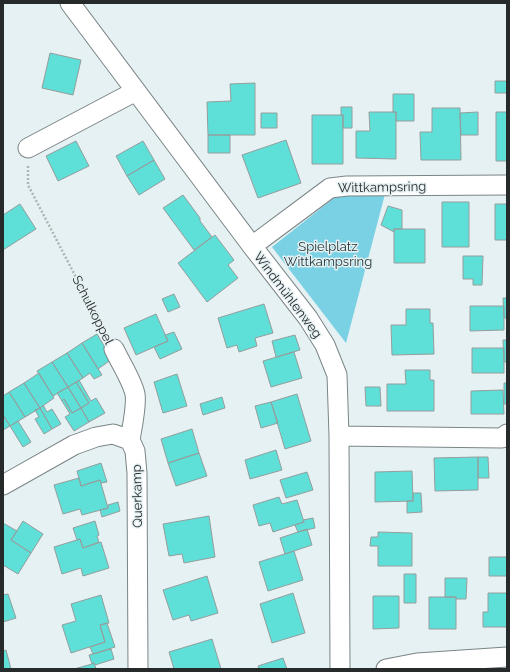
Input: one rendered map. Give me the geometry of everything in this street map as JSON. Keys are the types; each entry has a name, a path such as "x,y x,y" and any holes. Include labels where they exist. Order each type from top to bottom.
{"street":[{"name":"Windmühlenweg","path":"70,3 252,246 308,318 325,345 337,375 339,436 340,669"},
{"path":"28,148 136,90"},
{"name":"Wittkampsring","path":"252,246 330,188 347,186 507,185"},
{"name":"Schulkoppel","path":"114,349 135,394 130,440"},
{"path":"3,485 74,445 96,437 113,434 130,440"},
{"path":"339,436 502,438 507,434"},
{"name":"Querkamp","path":"130,440 135,452 137,473 138,669"},
{"path":"386,669 417,663 507,657"}],"path":[{"name":"Schulkoppel","path":"28,185 114,349"}],"green space":[{"name":"Spielplatz Wittkampsring","path":"339,194 385,194 346,343 272,247"}],"building":[{"path":"50,53 81,60 73,95 42,88"},
{"path":"495,81 507,81 507,93 495,93"},
{"path":"255,83 255,135 208,135 207,102 231,101 230,84"},
{"path":"393,94 414,94 414,121 396,121 396,112 393,112"},
{"path":"341,107 352,107 352,128 343,128 343,115 341,115"},
{"path":"432,108 460,108 461,160 421,160 420,132 432,132"},
{"path":"369,112 396,112 396,159 356,158 356,131 370,131"},
{"path":"478,112 478,135 461,135 460,113"},
{"path":"496,112 507,112 507,161 496,161"},
{"path":"261,113 277,113 277,128 261,128"},
{"path":"312,115 343,115 343,164 312,164"},
{"path":"208,135 230,135 230,153 208,153"},
{"path":"286,140 301,183 258,198 242,155"},
{"path":"76,141 89,166 58,181 46,156"},
{"path":"143,141 154,160 127,176 116,156"},
{"path":"154,160 165,179 139,195 127,176"},
{"path":"183,195 212,237 194,250 163,208"},
{"path":"442,202 469,202 469,247 442,247"},
{"path":"20,204 36,229 3,250 3,215"},
{"path":"495,204 507,204 507,240 495,240"},
{"path":"388,206 402,210 402,229 394,229 394,232 381,225"},
{"path":"394,229 425,229 425,263 394,263"},
{"path":"215,235 234,260 228,265 238,278 207,302 178,263"},
{"path":"463,256 483,256 482,285 473,285 473,279 463,279"},
{"path":"174,294 180,307 168,312 162,299"},
{"path":"503,298 507,298 507,318 504,318"},
{"path":"264,304 273,333 255,338 257,346 239,352 237,345 227,348 218,318"},
{"path":"470,306 504,306 504,330 470,331"},
{"path":"406,309 430,309 430,323 433,323 434,354 392,355 391,325 406,325"},
{"path":"156,314 168,341 136,355 124,328"},
{"path":"174,332 182,349 160,359 154,347 168,341 165,335"},
{"path":"97,334 112,359 98,369 82,343"},
{"path":"295,335 300,350 276,357 272,341"},
{"path":"503,340 507,340 507,362 504,362"},
{"path":"82,343 102,375 94,379 90,373 83,378 67,353"},
{"path":"472,348 504,348 504,373 472,373"},
{"path":"294,352 302,378 271,387 263,361"},
{"path":"67,353 83,378 68,387 52,362"},
{"path":"52,362 68,387 53,396 37,371"},
{"path":"405,370 430,370 430,380 434,380 434,411 387,411 387,384 406,384"},
{"path":"39,373 54,398 40,408 24,383"},
{"path":"177,374 187,406 163,413 154,382"},
{"path":"79,380 91,401 96,398 105,413 89,422 81,408 89,403 76,382"},
{"path":"76,382 89,403 81,408 68,387"},
{"path":"24,383 40,408 25,417 9,392"},
{"path":"504,383 507,383 507,404 504,404"},
{"path":"68,387 81,408 72,413 64,399 62,401 57,393"},
{"path":"365,387 380,387 381,406 366,406"},
{"path":"503,390 504,414 471,414 471,391"},
{"path":"9,392 25,417 10,426 3,415 3,396"},
{"path":"297,394 311,441 285,449 271,402"},
{"path":"222,397 225,408 203,415 200,404"},
{"path":"64,399 72,413 81,408 89,422 74,431 65,417 70,414 62,401"},
{"path":"271,402 278,423 261,428 255,406"},
{"path":"43,405 47,412 52,409 61,424 52,429 40,408"},
{"path":"40,408 52,429 44,434 35,419 39,417 35,410"},
{"path":"3,415 10,426 3,430"},
{"path":"18,421 31,442 23,447 10,426"},
{"path":"192,429 199,453 168,463 161,439"},
{"path":"276,450 282,470 250,479 245,460"},
{"path":"199,453 207,476 176,486 168,463"},
{"path":"478,457 478,490 435,491 434,458"},
{"path":"478,457 488,457 489,478 478,478"},
{"path":"101,463 107,482 101,483 100,480 81,486 77,471"},
{"path":"412,471 413,501 375,502 375,472"},
{"path":"307,472 313,490 286,498 280,480"},
{"path":"79,478 81,486 100,480 108,508 82,515 80,509 63,514 54,485"},
{"path":"413,493 421,493 422,512 407,513 407,501 413,501"},
{"path":"279,497 282,504 297,500 304,522 273,532 270,523 259,526 253,505"},
{"path":"118,502 120,511 102,517 100,510 108,508 108,505"},
{"path":"209,516 215,557 184,563 182,554 169,556 163,524"},
{"path":"313,518 315,528 298,532 295,525 304,522 303,520"},
{"path":"23,521 43,534 31,553 11,540"},
{"path":"95,521 99,535 97,536 99,542 83,548 80,539 77,540 73,528"},
{"path":"3,523 17,531 11,540 31,553 18,574 3,565"},
{"path":"307,529 312,545 285,554 280,538"},
{"path":"378,532 412,533 412,566 378,566 378,546 370,546 371,537 378,537"},
{"path":"80,539 83,548 101,542 109,568 83,576 81,568 62,574 54,547"},
{"path":"294,551 303,580 268,591 259,562"},
{"path":"489,557 507,557 507,576 489,576"},
{"path":"404,574 416,574 416,603 404,603"},
{"path":"207,576 218,613 191,621 189,615 173,620 163,590"},
{"path":"445,578 467,578 466,599 445,597"},
{"path":"293,593 305,633 272,643 260,604"},
{"path":"488,593 507,593 507,627 483,627 483,612 488,612"},
{"path":"8,594 16,618 3,622 3,595"},
{"path":"101,595 109,623 100,625 105,642 71,653 62,625 76,621 71,604"},
{"path":"373,596 399,596 399,628 373,629"},
{"path":"429,597 456,597 456,629 429,629"},
{"path":"107,623 115,647 93,654 90,647 105,642 100,625"},
{"path":"212,639 221,669 174,669 169,652"},
{"path":"111,649 114,659 95,665 94,663 92,664 89,655"},
{"path":"6,650 11,669 3,669 3,651"},
{"path":"283,658 287,669 259,669 258,666"},
{"path":"94,663 96,669 74,669 92,664"}]}
